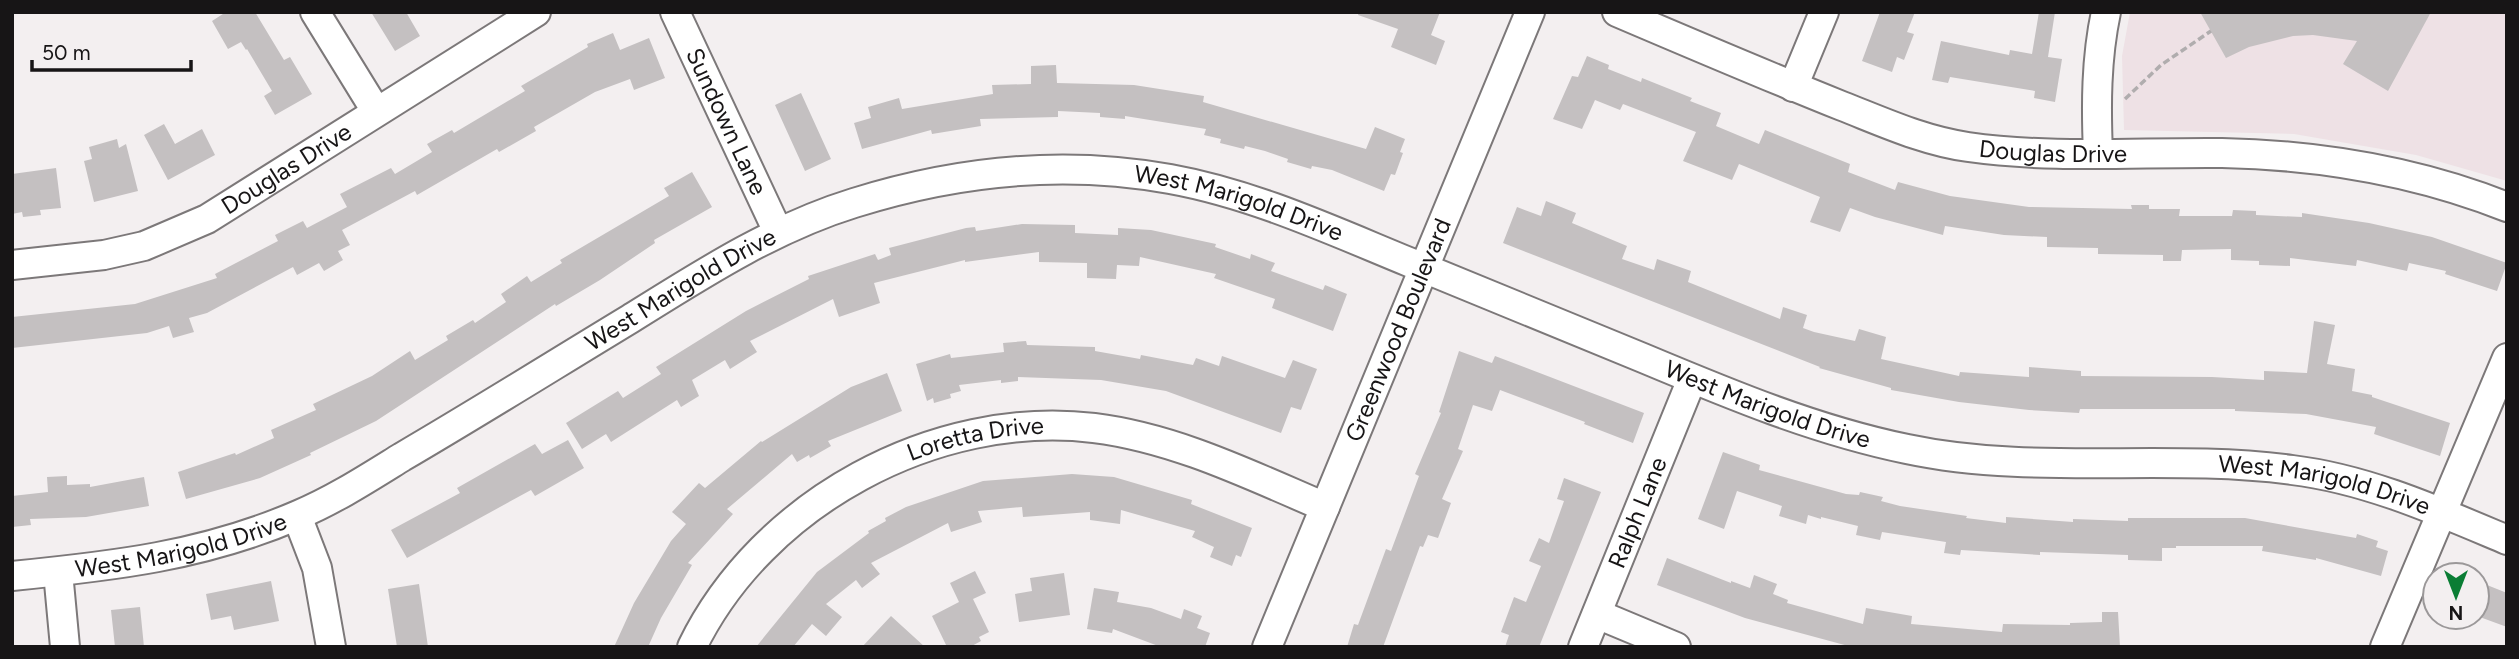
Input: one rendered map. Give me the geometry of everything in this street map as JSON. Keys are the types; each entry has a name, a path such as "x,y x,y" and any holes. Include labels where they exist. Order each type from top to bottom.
{"street":[{"path":"315,12 376,111"},
{"name":"Douglas Drive","path":"12,265 104,256 163,239 207,219 536,12"},
{"name":"Sundown Lane","path":"674,12 778,232"},
{"name":"Greenwood Boulevard","path":"1267,647 1530,12"},
{"name":"Douglas Drive","path":"1617,12 1890,125 1930,139 1966,147 2048,154 2223,153 2293,157 2359,165 2441,184 2507,207"},
{"path":"1793,87 1824,12"},
{"path":"2098,154 2095,99 2101,33 2106,12"},
{"name":"West Marigold Drive","path":"12,576 170,556 254,532 297,516 362,481 715,266 778,232 849,204 958,178 993,172 1031,171 1118,172 1173,180 1272,207 1767,409 1908,450 1992,461 2045,464 2207,465 2315,473 2372,487 2507,540"},
{"path":"2385,647 2507,358"},
{"name":"Ralph Lane","path":"1583,647 1692,379"},
{"name":"Loretta Drive","path":"692,647 701,629 738,578 764,548 797,519 820,501 870,471 911,453 953,440 1010,429 1049,426 1095,428 1174,446 1216,460 1325,507"},
{"path":"297,516 317,568 331,647"},
{"path":"58,572 65,647"},
{"path":"1597,614 1676,647"}],"path":[{"path":"2125,99 2161,65 2211,31"}],"shaded area":[{"path":"2130,12 2507,12 2507,181 2416,155 2294,134 2124,130 2122,56"}],"building":[{"path":"226,12 255,12 284,60 290,57 312,94 275,115 264,96 272,91 247,49 241,42 228,49 212,21"},
{"path":"371,12 406,12 420,36 395,51"},
{"path":"1359,12 1440,12 1431,35 1445,41 1436,65 1391,47 1398,29 1358,15"},
{"path":"1880,12 1915,12 1907,32 1914,34 1904,60 1897,57 1892,72 1862,61"},
{"path":"2039,12 2055,12 2048,57 2062,59 2055,102 2034,98 2035,91 1950,77 1948,83 1932,80 1941,41 2009,55 2010,50 2032,54"},
{"path":"2200,12 2431,12 2388,91 2343,64 2357,41 2313,35 2293,36 2249,47 2226,58"},
{"path":"613,33 620,50 649,38 665,78 634,90 630,79 595,92 534,127 536,131 499,152 497,149 417,195 415,191 342,230 350,245 338,251 343,260 324,271 319,263 297,275 293,267 207,313 189,318 194,332 173,338 169,326 147,333 12,348 12,317 135,304 217,278 215,274 278,241 275,235 303,221 307,228 347,207 340,194 391,168 395,174 432,152 427,144 452,130 454,133 525,91 521,86 588,47 587,44"},
{"path":"1587,56 1609,65 1608,69 1641,82 1642,78 1721,113 1716,126 1759,144 1765,130 1850,164 1848,172 1895,190 1898,182 1950,196 2029,207 2132,209 2131,205 2149,205 2149,209 2180,209 2179,216 2232,216 2233,210 2256,211 2256,215 2302,217 2302,213 2369,223 2432,237 2507,263 2497,291 2445,274 2446,271 2409,263 2407,271 2357,260 2356,266 2290,258 2290,266 2259,265 2259,261 2231,260 2231,249 2182,250 2181,261 2163,261 2163,255 2098,254 2098,248 2047,247 2047,237 2004,235 1945,226 1943,235 1850,208 1840,232 1810,222 1820,197 1739,164 1732,180 1683,161 1696,132 1623,104 1620,110 1595,100 1582,129 1553,119 1572,76 1578,77"},
{"path":"1056,65 1057,83 1134,85 1204,96 1203,102 1366,149 1375,127 1405,139 1400,152 1403,153 1395,175 1391,174 1384,191 1332,170 1312,166 1311,169 1287,162 1288,159 1265,151 1220,143 1221,139 1204,135 1206,129 1125,116 1125,119 1100,117 1100,113 1058,111 1058,117 980,119 981,126 932,134 931,130 862,149 854,123 871,118 868,107 899,98 902,109 993,94 992,85 1031,84 1031,66"},
{"path":"801,93 831,159 805,171 775,105"},
{"path":"164,124 175,144 202,129 215,155 168,180 144,135"},
{"path":"117,139 119,148 126,144 138,191 94,202 84,161 92,159 89,147"},
{"path":"56,168 61,208 40,210 41,215 23,217 22,212 12,214 12,174"},
{"path":"692,172 712,207 654,240 655,243 600,280 556,306 555,304 376,421 260,478 186,499 178,472 235,453 236,455 274,438 271,430 316,410 313,404 372,376 410,351 415,360 448,340 446,336 473,320 475,323 506,302 501,294 527,276 531,282 562,263 560,260 669,196 664,188"},
{"path":"1546,201 1576,213 1572,223 1627,246 1622,259 1654,270 1657,259 1691,271 1688,282 1780,319 1783,307 1807,315 1803,328 1814,332 1855,341 1859,329 1886,337 1881,359 1959,376 1960,372 2029,377 2029,367 2081,371 2081,376 2264,380 2264,371 2307,373 2314,321 2335,325 2327,364 2355,369 2352,391 2372,395 2450,423 2440,456 2374,434 2376,427 2306,414 2235,409 2080,409 2079,413 1959,402 1891,390 1819,368 1503,243 1517,207 1541,216"},
{"path":"1022,224 1075,225 1075,233 1118,235 1118,228 1151,230 1216,244 1215,247 1250,259 1251,254 1275,263 1271,271 1323,290 1325,285 1347,294 1333,331 1272,308 1275,299 1214,278 1216,274 1140,257 1139,266 1117,265 1116,279 1087,278 1087,263 1039,262 1039,252 965,260 874,283 880,303 839,317 833,299 750,341 757,352 730,369 725,360 692,380 699,396 681,407 677,400 611,442 606,434 582,449 566,423 618,391 623,398 661,374 656,367 746,311 809,279 808,276 875,254 878,260 891,255 889,248 966,228 975,227 976,231"},
{"path":"1026,341 1027,345 1095,347 1095,351 1140,359 1141,355 1193,365 1196,358 1219,366 1222,356 1285,378 1293,360 1317,369 1301,410 1291,407 1281,433 1166,391 1101,380 1018,377 1018,381 1001,383 1001,380 959,385 961,391 950,394 951,398 934,403 933,398 927,401 916,364 950,354 951,358 1004,352 1003,343"},
{"path":"1459,351 1492,363 1495,356 1644,413 1633,443 1500,390 1492,411 1473,405 1458,449 1463,451 1442,499 1451,503 1438,538 1428,535 1423,547 1420,546 1383,647 1347,647 1386,549 1391,551 1419,476 1415,474 1441,413 1439,412"},
{"path":"887,373 902,411 828,441 831,446 810,458 809,455 797,462 792,454 727,509 733,514 688,563 692,565 661,618 648,647 614,647 634,603 671,541 686,524 672,512 699,483 705,488 761,441 851,387"},
{"path":"568,440 584,468 535,496 531,490 407,558 391,530 460,493 457,488 535,444 542,454"},
{"path":"1723,452 1760,465 1759,470 1846,494 1859,495 1860,492 1883,497 1881,501 1900,506 1967,516 1966,518 2006,523 2006,517 2073,522 2073,519 2128,521 2128,518 2245,518 2356,538 2357,534 2378,541 2376,547 2388,551 2381,576 2316,558 2262,551 2263,546 2162,548 2162,561 2128,560 2128,555 2040,552 2040,555 1961,550 1960,555 1944,553 1946,542 1882,532 1880,540 1856,535 1858,526 1808,515 1806,524 1779,516 1782,506 1737,491 1724,529 1698,519"},
{"path":"1072,474 1114,477 1192,500 1191,504 1252,528 1241,557 1236,555 1232,566 1210,557 1214,547 1192,537 1195,531 1121,510 1120,524 1090,520 1090,512 1023,517 1022,507 978,511 982,522 951,532 948,523 871,563 880,574 862,588 856,580 826,604 842,617 826,636 812,624 793,647 756,647 817,572 869,533 868,531 886,521 885,518 906,507 983,481"},
{"path":"67,476 67,485 90,484 90,487 144,477 149,506 86,517 30,519 31,525 12,527 12,496 48,492 47,477"},
{"path":"1564,478 1601,492 1539,647 1505,647 1509,635 1501,632 1514,597 1526,602 1541,566 1529,561 1539,538 1549,543 1564,501 1557,499"},
{"path":"1667,558 1750,588 1754,575 1777,584 1773,594 1788,600 1787,603 1863,624 1866,608 1912,616 1911,624 2002,632 2003,624 2070,625 2102,622 2102,612 2118,612 2120,647 1852,647 1745,618 1657,585"},
{"path":"975,571 986,593 973,599 989,632 979,637 981,641 970,647 947,647 932,616 959,602 950,583"},
{"path":"1064,573 1070,615 1019,622 1015,594 1032,591 1030,578"},
{"path":"271,581 279,621 234,630 231,616 211,620 206,594"},
{"path":"419,584 428,647 397,647 388,589"},
{"path":"2491,587 2507,593 2507,627 2491,621"},
{"path":"1094,588 1119,592 1117,602 1151,608 1181,619 1184,609 1202,616 1197,628 1210,633 1205,647 1161,647 1113,629 1112,633 1087,629"},
{"path":"140,607 144,647 115,647 111,610"},
{"path":"891,616 925,647 862,647"}]}
